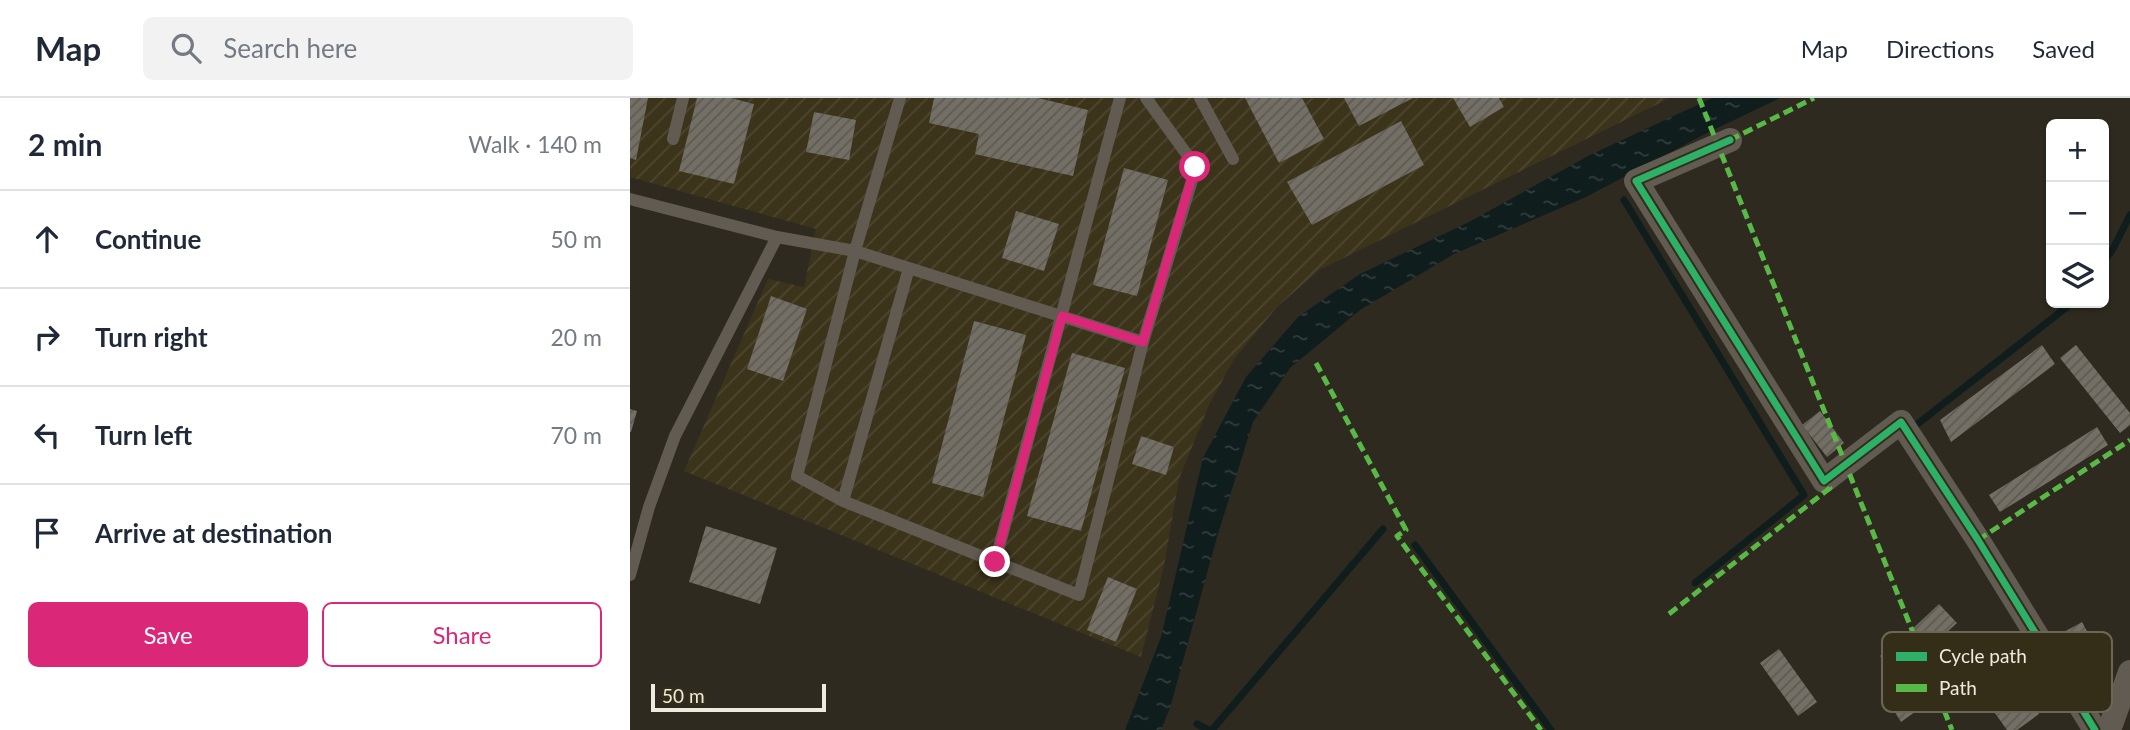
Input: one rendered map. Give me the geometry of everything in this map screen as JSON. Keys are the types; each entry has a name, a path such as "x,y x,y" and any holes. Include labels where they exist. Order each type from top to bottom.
{"street":[{"path":"1730,139 1636,181 1824,481 1901,422 2035,632"},
{"path":"2109,730 2130,672"},
{"path":"2084,712 2095,730"}],"lane":[{"path":"673,139 683,98"},
{"path":"900,98 855,251 797,476 843,501 1079,595 1143,342 1195,167 1146,98"},
{"path":"995,562 1120,98"},
{"path":"1200,98 1233,159"},
{"path":"630,199 777,237 855,251 1143,342"},
{"path":"630,575 649,507 675,436 777,237"},
{"path":"843,501 909,268"}],"shaded area":[{"path":"630,98 1670,98 1319,270 1277,307 1234,359 1209,405 1179,479 1164,566 1141,657 684,471 768,279 804,287 816,229 630,177"}],"water":[{"path":"1712,98 1780,98 1586,197 1454,254 1360,310 1290,368 1253,422 1217,537 1170,708 1161,730 1125,730 1161,637 1203,458 1246,377 1298,317 1360,274 1469,222 1588,156"}],"building":[{"path":"630,98 648,98 636,160 630,158"},
{"path":"697,98 731,98 754,104 734,184 679,171"},
{"path":"934,98 1038,98 1088,110 1073,176 975,154 979,134 929,123"},
{"path":"1245,98 1302,98 1324,139 1279,163"},
{"path":"1344,98 1413,98 1359,126"},
{"path":"1453,98 1499,98 1504,107 1470,127"},
{"path":"814,112 856,120 849,160 806,152"},
{"path":"1401,121 1424,165 1312,225 1287,182"},
{"path":"1124,168 1168,180 1137,296 1093,285"},
{"path":"1016,211 1059,224 1044,271 1002,258"},
{"path":"771,296 807,309 783,381 747,369"},
{"path":"974,321 1026,335 983,497 932,483"},
{"path":"2042,345 2055,364 1951,442 1940,420"},
{"path":"2076,345 2130,413 2130,425 2120,433 2060,358"},
{"path":"1072,353 1125,368 1081,531 1027,516"},
{"path":"630,409 637,411 631,432 630,432"},
{"path":"1820,411 1844,443 1827,457 1802,425"},
{"path":"2097,427 2108,445 2000,512 1989,495"},
{"path":"1141,436 1174,447 1166,475 1132,464"},
{"path":"706,526 777,548 760,604 689,582"},
{"path":"1108,577 1137,589 1116,642 1087,630"},
{"path":"1939,604 1957,623 1947,632 1909,632"},
{"path":"2082,622 2087,632 2064,632"},
{"path":"1779,649 1817,702 1798,716 1760,663"},
{"path":"1895,712 1915,712 1901,722"},
{"path":"1994,712 2039,714 2017,730 2007,730"}],"waterway":[{"path":"1624,200 1804,495 1695,583"},
{"path":"2109,254 2130,215"},
{"path":"1911,429 2066,308"},
{"path":"1212,730 1383,529"},
{"path":"1415,545 1551,730"},
{"path":"1197,724 1209,730"}],"marked path":[{"path":"1699,98 1913,632"},
{"path":"1730,140 1814,98"},
{"path":"1316,363 1406,530 1397,536 1541,730"},
{"path":"1978,540 2130,440"},
{"path":"1669,614 1830,488 1824,481"},
{"path":"1945,712 1952,730"}],"cycle path":[{"path":"1730,140 1636,181 1824,481 1901,422 2035,632"},
{"path":"2084,712 2095,730"}],"route":[{"path":"995,562 1062,316 1143,342 1195,167"}]}
